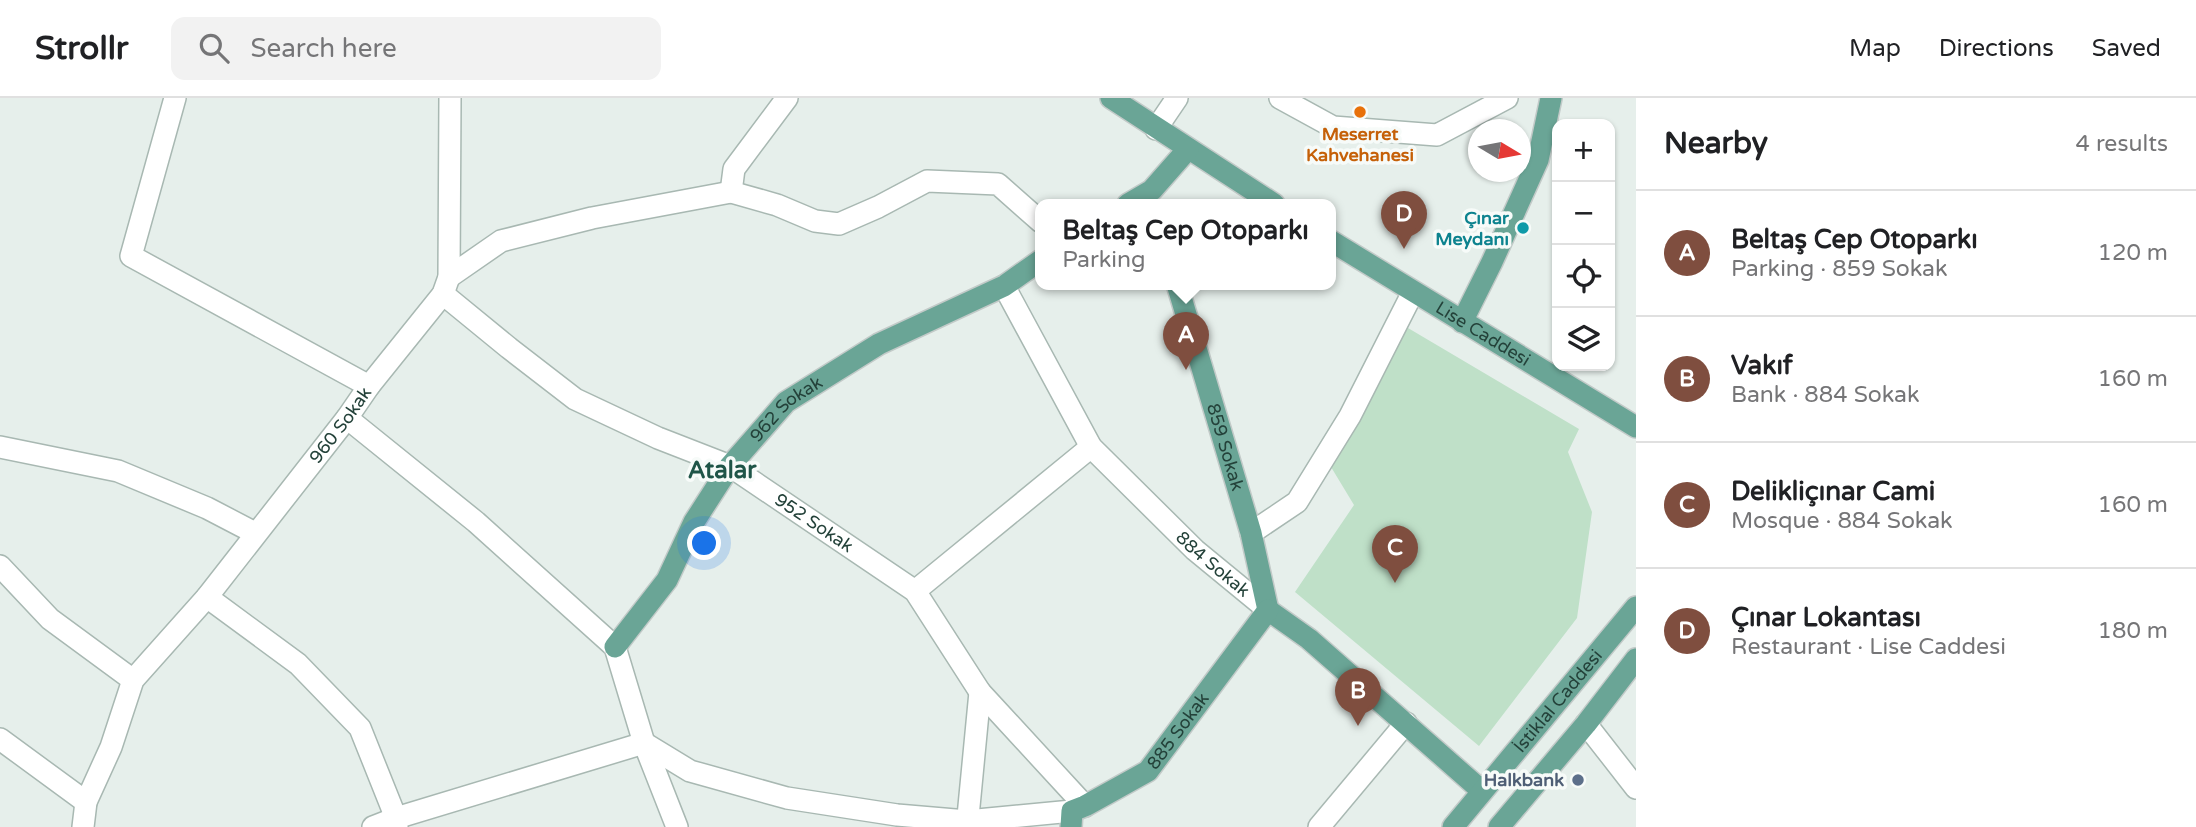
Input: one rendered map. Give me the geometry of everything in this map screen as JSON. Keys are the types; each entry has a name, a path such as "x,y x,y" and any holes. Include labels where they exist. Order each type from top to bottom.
{"main road":[{"path":"1111,98 1265,199"},
{"path":"1461,322 1492,262 1538,160 1551,98"},
{"path":"1154,197 1188,149"},
{"name":"Lise Caddesi","path":"1336,244 1636,427"},
{"name":"962 Sokak","path":"615,647 667,580 694,522 730,466 786,402 879,344 1004,286 1035,264"},
{"name":"859 Sokak","path":"1179,290 1251,533 1268,610"},
{"name":"İstiklal Caddesi","path":"1453,827 1636,607"},
{"name":"884 Sokak","path":"1268,610 1309,639 1482,790"},
{"name":"885 Sokak","path":"1076,815 1148,771 1268,610"},
{"name":"İstiklal Caddesi","path":"1499,827 1586,724 1636,659"}],"street":[{"path":"175,98 131,256 369,386"},
{"path":"446,285 450,98"},
{"path":"787,98 734,169 730,192 777,205 815,221 839,224 927,181 998,184 1035,217"},
{"path":"1156,129 1177,98"},
{"path":"1280,98 1332,127 1437,135 1507,98"},
{"name":"960 Sokak","path":"83,827 86,802 111,747 133,680 207,597 347,418 446,285 501,241 592,218 730,192"},
{"name":"952 Sokak","path":"446,285 509,348 575,399 658,438 730,466 915,592 980,692 1076,815"},
{"name":"884 Sokak","path":"1004,286 1091,447 1195,550 1268,610"},
{"path":"1251,533 1297,502 1350,416 1413,292"},
{"path":"347,418 476,522 615,647 643,743 677,827"},
{"path":"0,447 118,471 207,508 255,533"},
{"path":"915,592 1091,447"},
{"path":"0,566 50,619 133,680"},
{"path":"207,597 298,664 360,728 397,822"},
{"path":"967,824 980,692"},
{"path":"1319,827 1406,723"},
{"path":"1586,724 1636,788"},
{"path":"0,739 86,802"},
{"path":"373,827 397,822 643,743 690,771 788,799 967,824 1076,815"}],"green space":[{"path":"1408,328 1579,429 1568,452 1592,512 1577,618 1479,746 1295,592 1354,505 1328,462"}],"place":[{"name":"Meserret Kahvehanesi","path":"1360,112"},
{"name":"Çınar Meydanı","path":"1523,228"},
{"name":"Çınar Lokantası","path":"1404,249"},
{"name":"Beltaş Cep Otoparkı","path":"1186,370"},
{"name":"Delikliçınar Cami","path":"1395,583"},
{"name":"Vakıf","path":"1358,726"},
{"name":"Halkbank","path":"1578,780"}],"district":[{"name":"Atalar","path":"722,470"}]}
